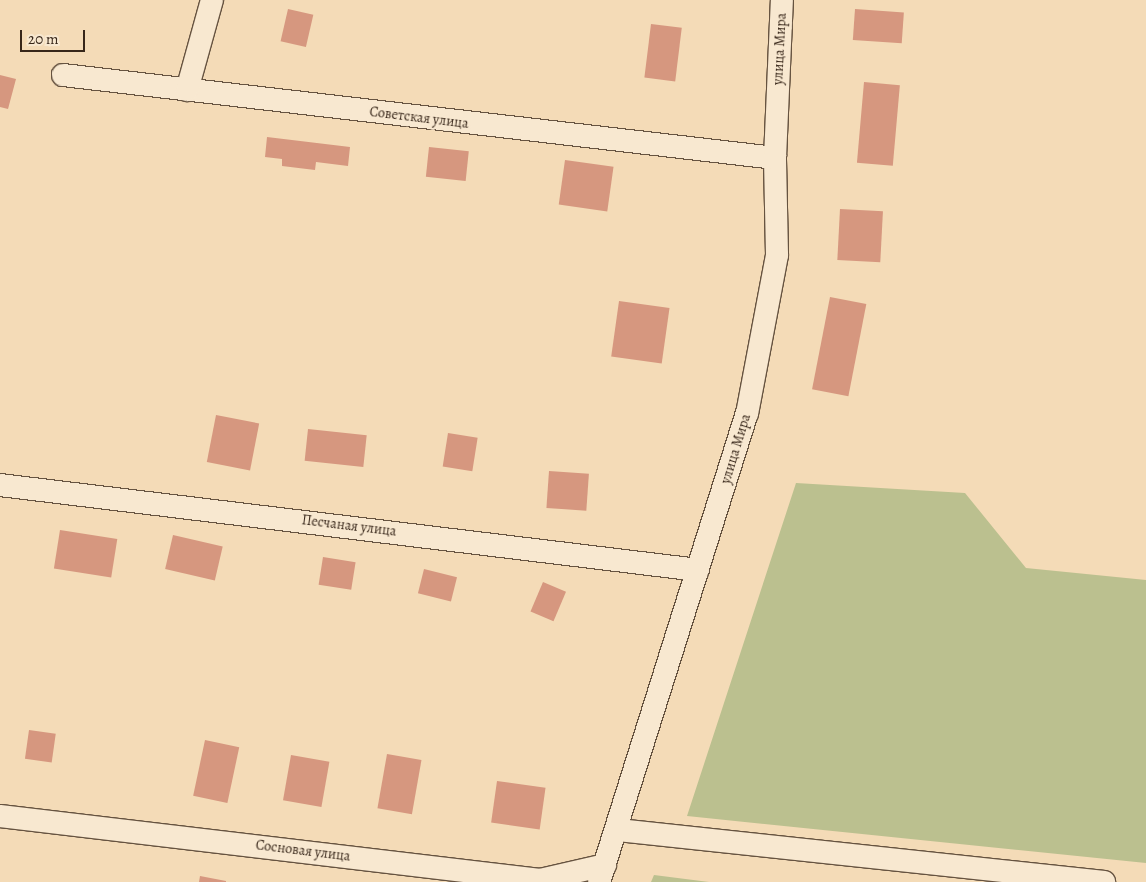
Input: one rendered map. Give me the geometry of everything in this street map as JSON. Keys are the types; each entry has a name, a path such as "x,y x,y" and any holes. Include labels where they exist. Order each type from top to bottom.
{"street":[{"path":"187,90 212,0"},
{"name":"улица Мира","path":"602,873 618,830 747,414 777,255 775,158 782,0"},
{"name":"Советская улица","path":"63,75 775,158"},
{"name":"Песчаная улица","path":"0,484 698,570"},
{"name":"Сосновая улица","path":"0,816 540,880 602,873"},
{"path":"618,830 1104,882"}],"green space":[{"path":"796,483 965,493 1026,568 1146,580 1146,863 687,816"},
{"path":"654,875 709,882 651,882"}],"building":[{"path":"288,9 313,15 306,47 281,41"},
{"path":"855,9 904,12 902,43 853,40"},
{"path":"651,24 682,28 675,81 644,78"},
{"path":"0,75 16,79 8,109 0,107"},
{"path":"864,82 900,85 893,166 857,163"},
{"path":"267,137 350,147 348,166 316,162 315,170 282,166 282,159 265,157"},
{"path":"429,147 469,151 466,181 426,177"},
{"path":"565,160 614,167 607,211 559,205"},
{"path":"840,209 883,211 880,262 837,260"},
{"path":"830,297 866,304 848,396 812,389"},
{"path":"619,301 670,308 662,364 611,356"},
{"path":"216,415 259,423 250,471 207,462"},
{"path":"308,429 367,435 363,467 305,461"},
{"path":"448,433 478,438 472,471 443,467"},
{"path":"549,471 589,474 586,511 546,508"},
{"path":"60,530 117,539 111,578 54,569"},
{"path":"173,535 223,546 215,581 165,569"},
{"path":"323,557 356,562 351,590 319,585"},
{"path":"424,569 457,577 451,601 418,593"},
{"path":"543,582 566,592 554,621 530,611"},
{"path":"29,730 56,734 52,762 25,759"},
{"path":"205,740 239,747 227,803 193,796"},
{"path":"387,754 421,760 412,814 377,808"},
{"path":"291,755 329,762 321,807 283,800"},
{"path":"497,781 546,788 540,829 491,823"},
{"path":"200,876 226,881 226,882 199,882"}]}
